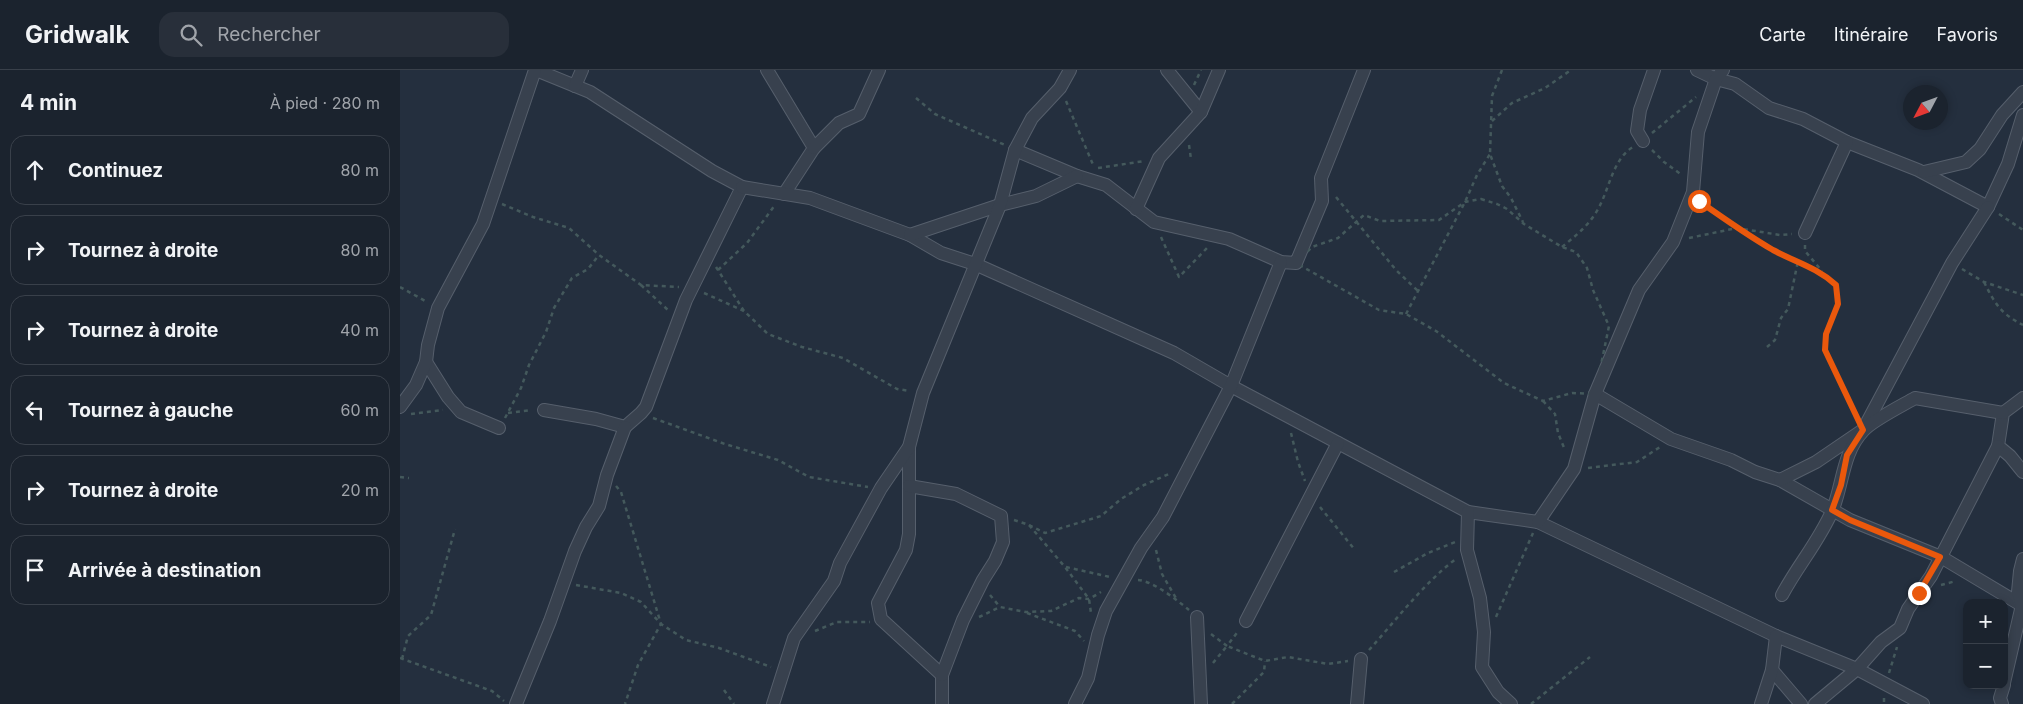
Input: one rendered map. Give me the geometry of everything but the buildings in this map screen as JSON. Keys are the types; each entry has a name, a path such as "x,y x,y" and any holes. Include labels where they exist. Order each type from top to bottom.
{"street":[{"path":"405,410 426,362 428,345 438,308 483,224 535,70 590,92 712,171 742,187 810,198 910,235 941,253 976,264 1174,353 1231,386 1468,512 1538,522 1776,636 1857,669 1923,704"},
{"path":"575,86 582,70"},
{"path":"767,70 814,148"},
{"path":"784,194 814,148 838,123 859,114 879,70"},
{"path":"942,676 881,619 878,603 906,550 909,534 909,447 924,393 1000,205 1015,150 1032,118 1060,88 1070,70"},
{"path":"1167,70 1201,112"},
{"path":"1136,209 1159,158 1201,112 1219,70"},
{"path":"1015,150 1077,176 1106,185 1154,222 1229,239 1281,262 1296,264 1322,201 1321,178 1364,70"},
{"path":"1643,141 1637,131 1640,110 1654,70"},
{"path":"1697,70 1719,75 1769,108 1803,119 1847,142 1900,161 1988,207"},
{"path":"1538,522 1574,469 1595,394 1639,290 1673,242 1693,192 1698,132 1719,75"},
{"path":"1924,172 1966,162 1980,149 2002,115 2023,92"},
{"path":"1782,595 1810,552 1832,510 1841,485 1847,455 1863,430 1952,263 1988,207 2008,164 2023,115"},
{"path":"1805,233 1847,142"},
{"path":"910,235 1000,205 1036,196 1077,176"},
{"path":"516,704 579,543 599,506 606,475 625,427 646,406 692,288 742,187"},
{"path":"1076,704 1088,678 1106,611 1123,580 1163,517 1231,386 1281,262"},
{"path":"426,362 448,397 461,412 499,428"},
{"path":"1595,394 1671,439 1780,480 1850,520 1940,557 2022,605"},
{"path":"1780,480 1816,462 1915,398 2003,413"},
{"path":"1815,704 1857,669 1881,642 1900,628 1908,608 1940,557 1998,446 2003,413 2023,398"},
{"path":"544,410 596,419 625,427"},
{"path":"1246,621 1338,443"},
{"path":"1998,446 2010,456 2023,472"},
{"path":"773,704 794,638 834,581 840,563 881,488 909,447"},
{"path":"909,486 956,494 1001,516 1003,542 995,562 983,580 963,620 942,676 942,704"},
{"path":"1468,512 1467,550 1480,598 1484,632 1482,667 1498,692 1512,704"},
{"path":"2008,666 2022,605 2018,592 2023,559"},
{"path":"1197,617 1202,704"},
{"path":"1761,704 1772,670 1776,636"},
{"path":"1357,704 1361,659"},
{"path":"1772,670 1800,704"},
{"path":"2002,704 2000,698 2003,689"}],"path":[{"path":"1502,70 1492,96 1490,154 1502,186 1511,198 1524,224"},
{"path":"1492,121 1512,102 1544,88 1571,70"},
{"path":"1562,247 1582,231 1596,213 1619,161 1629,149 1643,141 1719,75"},
{"path":"1060,88 1094,169 1106,185"},
{"path":"916,98 934,114 978,134 999,141 1015,150"},
{"path":"1643,141 1664,162 1686,178 1699,201 1736,228 1775,251 1824,274"},
{"path":"1406,314 1477,174 1490,154"},
{"path":"1094,169 1159,158"},
{"path":"1321,178 1396,270 1418,291"},
{"path":"711,275 747,243 784,194"},
{"path":"1542,400 1572,393 1595,394 1609,326 1593,290 1587,268 1576,252 1562,247 1524,224 1507,209 1481,199 1464,202 1438,220 1380,221 1364,215 1338,238 1312,247 1296,264 1379,310 1406,314 1436,331 1504,382 1542,400 1555,414 1558,433 1574,469 1637,462 1671,439"},
{"path":"492,200 533,217 569,228 599,255 641,285 678,320"},
{"path":"1988,207 2023,230"},
{"path":"1154,222 1179,277 1218,236"},
{"path":"1673,242 1736,228 1780,235 1805,233 1805,250 1824,274 1836,285 1838,304 1826,334 1825,350 1863,430"},
{"path":"499,428 521,388 529,365 546,332 554,308 572,278 588,269 599,255"},
{"path":"709,255 744,310 768,334 802,347 843,358 897,389 924,393"},
{"path":"1767,347 1775,340 1781,318 1788,309 1798,261"},
{"path":"1952,263 1984,282 2023,295"},
{"path":"1984,282 1992,298 2007,316 2023,325"},
{"path":"641,285 692,288 744,310"},
{"path":"400,287 438,308"},
{"path":"405,410 449,409 461,412"},
{"path":"508,413 544,410"},
{"path":"641,413 716,441 778,460 809,477 881,488"},
{"path":"1001,516 1029,525 1045,533 1101,516 1121,499 1144,485 1192,463"},
{"path":"606,475 621,492 661,624 638,665 625,704"},
{"path":"400,477 409,478"},
{"path":"1484,632 1492,626 1538,522"},
{"path":"1029,525 1065,567 1089,599 1092,615"},
{"path":"455,528 430,615 408,636 401,658 492,691 506,704"},
{"path":"1152,533 1162,574 1178,601"},
{"path":"1210,633 1227,646 1265,660 1288,658 1328,664 1361,659 1447,566 1467,550 1456,542 1428,553 1394,572"},
{"path":"1065,567 1123,580 1145,581 1178,601 1197,617"},
{"path":"1026,612 1050,611 1079,598 1089,599 1123,580"},
{"path":"1919,593 1957,581"},
{"path":"559,594 575,585 621,593 642,602 661,624 686,640 719,648 783,670"},
{"path":"963,620 976,618 1000,607 1026,612 1075,631 1094,652"},
{"path":"794,638 837,622 865,624 881,619"},
{"path":"1200,677 1246,621"},
{"path":"1884,704 1886,684 1895,658 1900,628"},
{"path":"1531,704 1590,657"},
{"path":"1232,704 1264,672 1265,660"},
{"path":"724,690 734,704"}],"route":[{"path":"1699,201 1736,228 1775,251 1824,274 1836,285 1838,304 1826,334 1825,350 1835,375 1863,430 1847,455 1841,485 1832,510 1843,514 1850,520 1940,557 1931,576 1919,593"}]}
